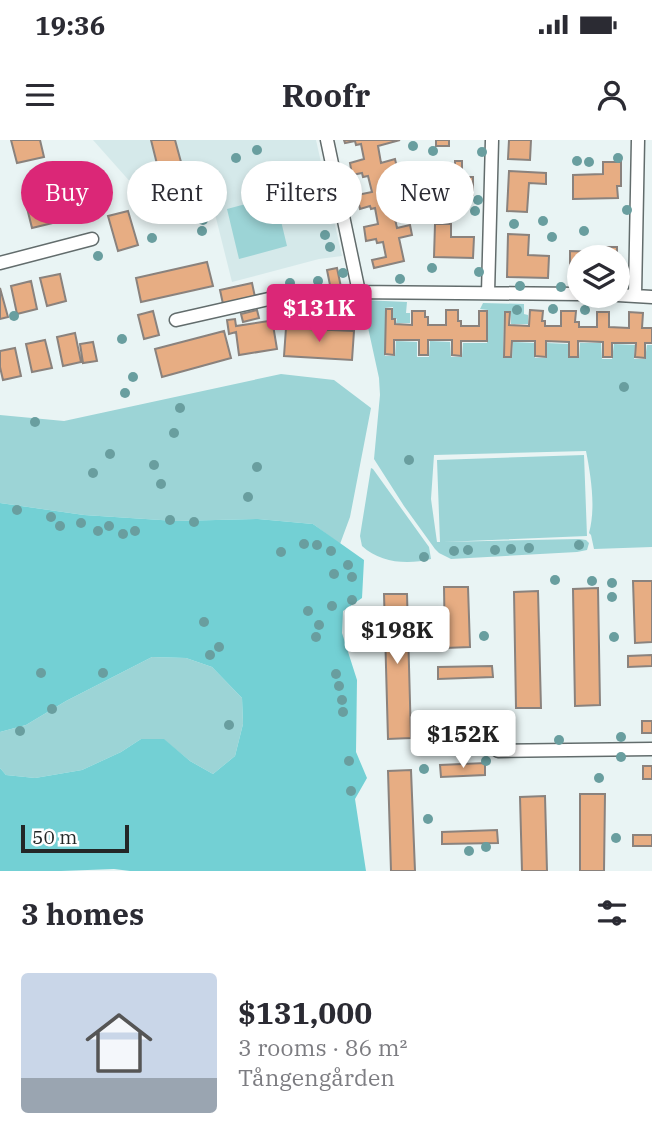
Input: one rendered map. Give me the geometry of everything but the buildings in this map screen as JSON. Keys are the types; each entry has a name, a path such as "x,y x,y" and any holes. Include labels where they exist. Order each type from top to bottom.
{"street":[{"path":"327,140 359,292"},
{"path":"488,293 492,140"},
{"path":"635,295 638,140"},
{"path":"0,263 92,239"},
{"path":"176,320 273,298 359,292 567,294"},
{"path":"630,295 652,297"},
{"path":"498,751 652,748"}],"shaded area":[{"path":"93,140 316,140 321,161 241,161 241,224 335,224 342,256 319,259 232,282 218,224 227,224 227,161 127,161 127,178"},
{"path":"241,205 241,224 282,224 287,246 239,259 227,209"},
{"path":"362,300 407,302 406,313 410,313 410,323 396,323 393,307 385,308 385,356 395,356 396,341 417,342 417,357 429,357 430,341 450,342 451,357 462,357 463,343 487,343 488,310 480,309 483,303 524,304 524,314 528,315 528,324 511,324 511,311 504,311 503,358 512,358 513,342 534,343 535,358 547,358 547,343 568,344 568,358 579,358 580,343 601,343 602,359 612,359 614,344 635,345 634,359 645,359 647,345 652,345 652,547 594,549 589,533 592,502 586,451 434,455 431,499 437,542 440,542 437,460 584,455 587,536 443,542 579,539 589,543 587,550 577,552 451,559 439,553 374,459 379,378"},
{"path":"281,374 334,380 371,408 350,517 340,544 313,524 258,519 176,521 84,515 0,503 0,415 64,421"},
{"path":"371,468 429,547 431,559 395,561 377,556 362,546 360,536"},
{"path":"0,503 84,515 176,521 258,519 313,524 364,560 362,598 343,611 342,633 357,680 356,752 367,778 355,799 366,871 0,871 0,768 6,775 35,778 82,770 121,752 141,739 164,739 190,761 213,774 235,756 243,724 242,698 212,667 186,658 152,657 66,701 26,725 0,732"},
{"path":"152,657 186,658 212,667 242,698 243,724 235,756 213,774 190,761 163,739 141,739 121,752 82,770 35,778 6,775 0,768 0,732 26,725 66,701"}]}
